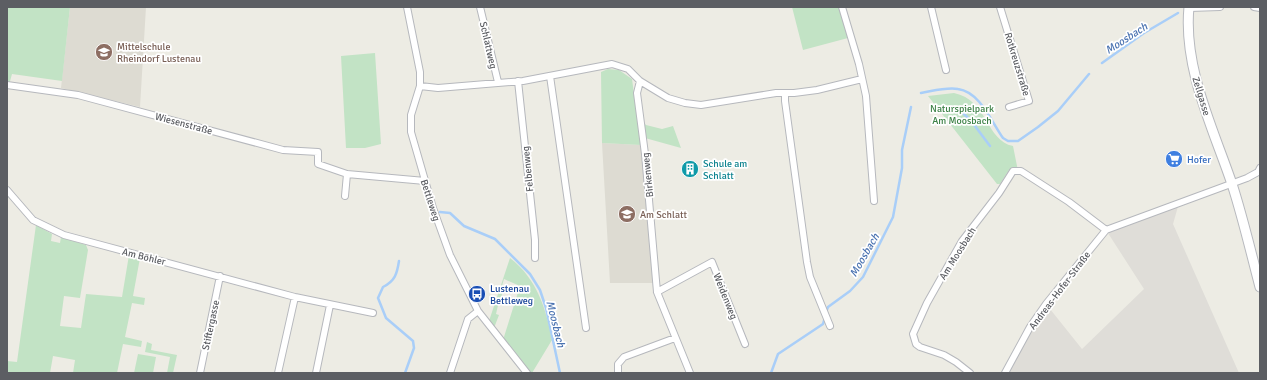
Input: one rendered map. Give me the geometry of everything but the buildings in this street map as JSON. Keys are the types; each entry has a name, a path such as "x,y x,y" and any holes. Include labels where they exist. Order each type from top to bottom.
{"main road":[{"name":"Zellgasse","path":"1189,7 1191,48 1196,76 1231,183 1260,287"}],"street":[{"name":"Bettleweg","path":"407,7 420,72 420,86 411,115 410,124 415,148 425,181 450,255 478,311 527,373"},
{"name":"Schlattweg","path":"480,7 498,82"},
{"path":"842,7 862,79 867,111 874,201"},
{"path":"931,7 946,70"},
{"name":"Rotkreuzstraße","path":"1000,7 1029,101 1009,107"},
{"path":"1189,7 1220,7"},
{"path":"1254,7 1260,8"},
{"path":"420,86 438,88 518,81 612,64 628,69 640,81 668,98 685,103 701,105 776,93 817,90 862,79"},
{"path":"550,76 586,328"},
{"name":"Felbenweg","path":"518,81 535,240 535,258"},
{"name":"Birkenweg","path":"640,81 637,93 645,154 657,292 690,373"},
{"name":"Wiesenstraße","path":"7,85 78,95 283,150 318,152 318,164 347,174 425,181"},
{"path":"785,93 805,250 810,276 830,326"},
{"path":"1106,230 1252,176 1260,168"},
{"name":"Am Moosbach","path":"970,373 956,362 920,347 914,339 913,334 927,303 958,247 999,193 1013,171 1021,171 1069,202 1106,230"},
{"path":"345,196 347,174"},
{"name":"Am Böhler","path":"7,190 33,220 57,232 295,297 373,313"},
{"name":"Andreas-Hofer-Straße","path":"1005,373 1030,327 1042,310 1106,230"},
{"name":"Weidenweg","path":"657,292 712,262 745,344"},
{"name":"Stiftergasse","path":"200,373 220,276"},
{"path":"278,373 295,297"},
{"path":"316,373 330,305"},
{"path":"450,373 468,318 478,311"},
{"path":"618,373 618,364 624,357 675,338"}],"shaded area":[{"name":"Mittelschule Rheindorf Lustenau","path":"70,7 146,7 140,107 61,88"},
{"name":"Am Schlatt","path":"602,143 641,145 654,283 610,283"},
{"path":"1179,203 1173,224 1239,373 1005,373 1046,304 1082,349 1144,289 1106,230"}],"green space":[{"path":"7,7 70,7 62,81 12,74 9,85 7,85"},
{"path":"792,7 839,7 848,38 803,50"},
{"path":"375,53 381,144 365,148 346,148 341,56"},
{"path":"608,69 619,70 632,79 641,145 602,143 601,72"},
{"name":"Naturspielpark Am Moosbach","path":"954,93 965,97 974,104 997,137 1004,143 1013,146 1018,171 1009,170 1000,184 997,184 928,96"},
{"path":"643,122 646,125 662,129 673,126 681,148 645,138"},
{"path":"36,225 52,234 51,241 60,243 61,237 86,245 88,250 80,298 64,296 60,326 81,328 86,294 122,297 129,255 140,258 133,296 145,298 144,305 132,303 125,337 142,341 141,347 123,344 117,373 73,373 75,360 53,356 50,373 7,373 7,361 17,362"},
{"path":"510,258 527,275 534,285 547,317 552,340 532,373 529,373 503,340 520,286 504,279 502,286 505,287 501,297 510,300 509,304 499,301 496,314 499,315 494,328 489,321"},
{"path":"147,342 152,344 151,350 177,355 173,373 167,373 170,357 145,352"},
{"path":"138,354 156,357 153,373 134,373"}],"waterway":[{"name":"Moosbach","path":"1102,63 1144,33 1178,13"},
{"name":"Moosbach","path":"921,93 949,88 966,91 979,101 1003,138 1008,141 1018,141 1058,111 1089,74"},
{"name":"Moosbach","path":"826,312 828,307 850,291 863,277 893,217 902,168 902,150 911,107"},
{"path":"961,111 972,122 990,146"},
{"name":"Moosbach","path":"440,212 450,213 464,226 495,239 530,274 540,290 546,308 560,373"},
{"name":"Moosbach","path":"399,261 395,277 383,287 378,298 386,318 413,341 414,348 405,373"},
{"name":"Moosbach","path":"771,373 778,354 823,324 825,317"}],"place":[{"name":"Mittelschule Rheindorf Lustenau","path":"104,52"},
{"name":"Hofer","path":"1174,159"},
{"name":"Schule am Schlatt","path":"690,169"},
{"name":"Am Schlatt","path":"627,214"},
{"name":"Lustenau Bettleweg","path":"477,294"}]}
